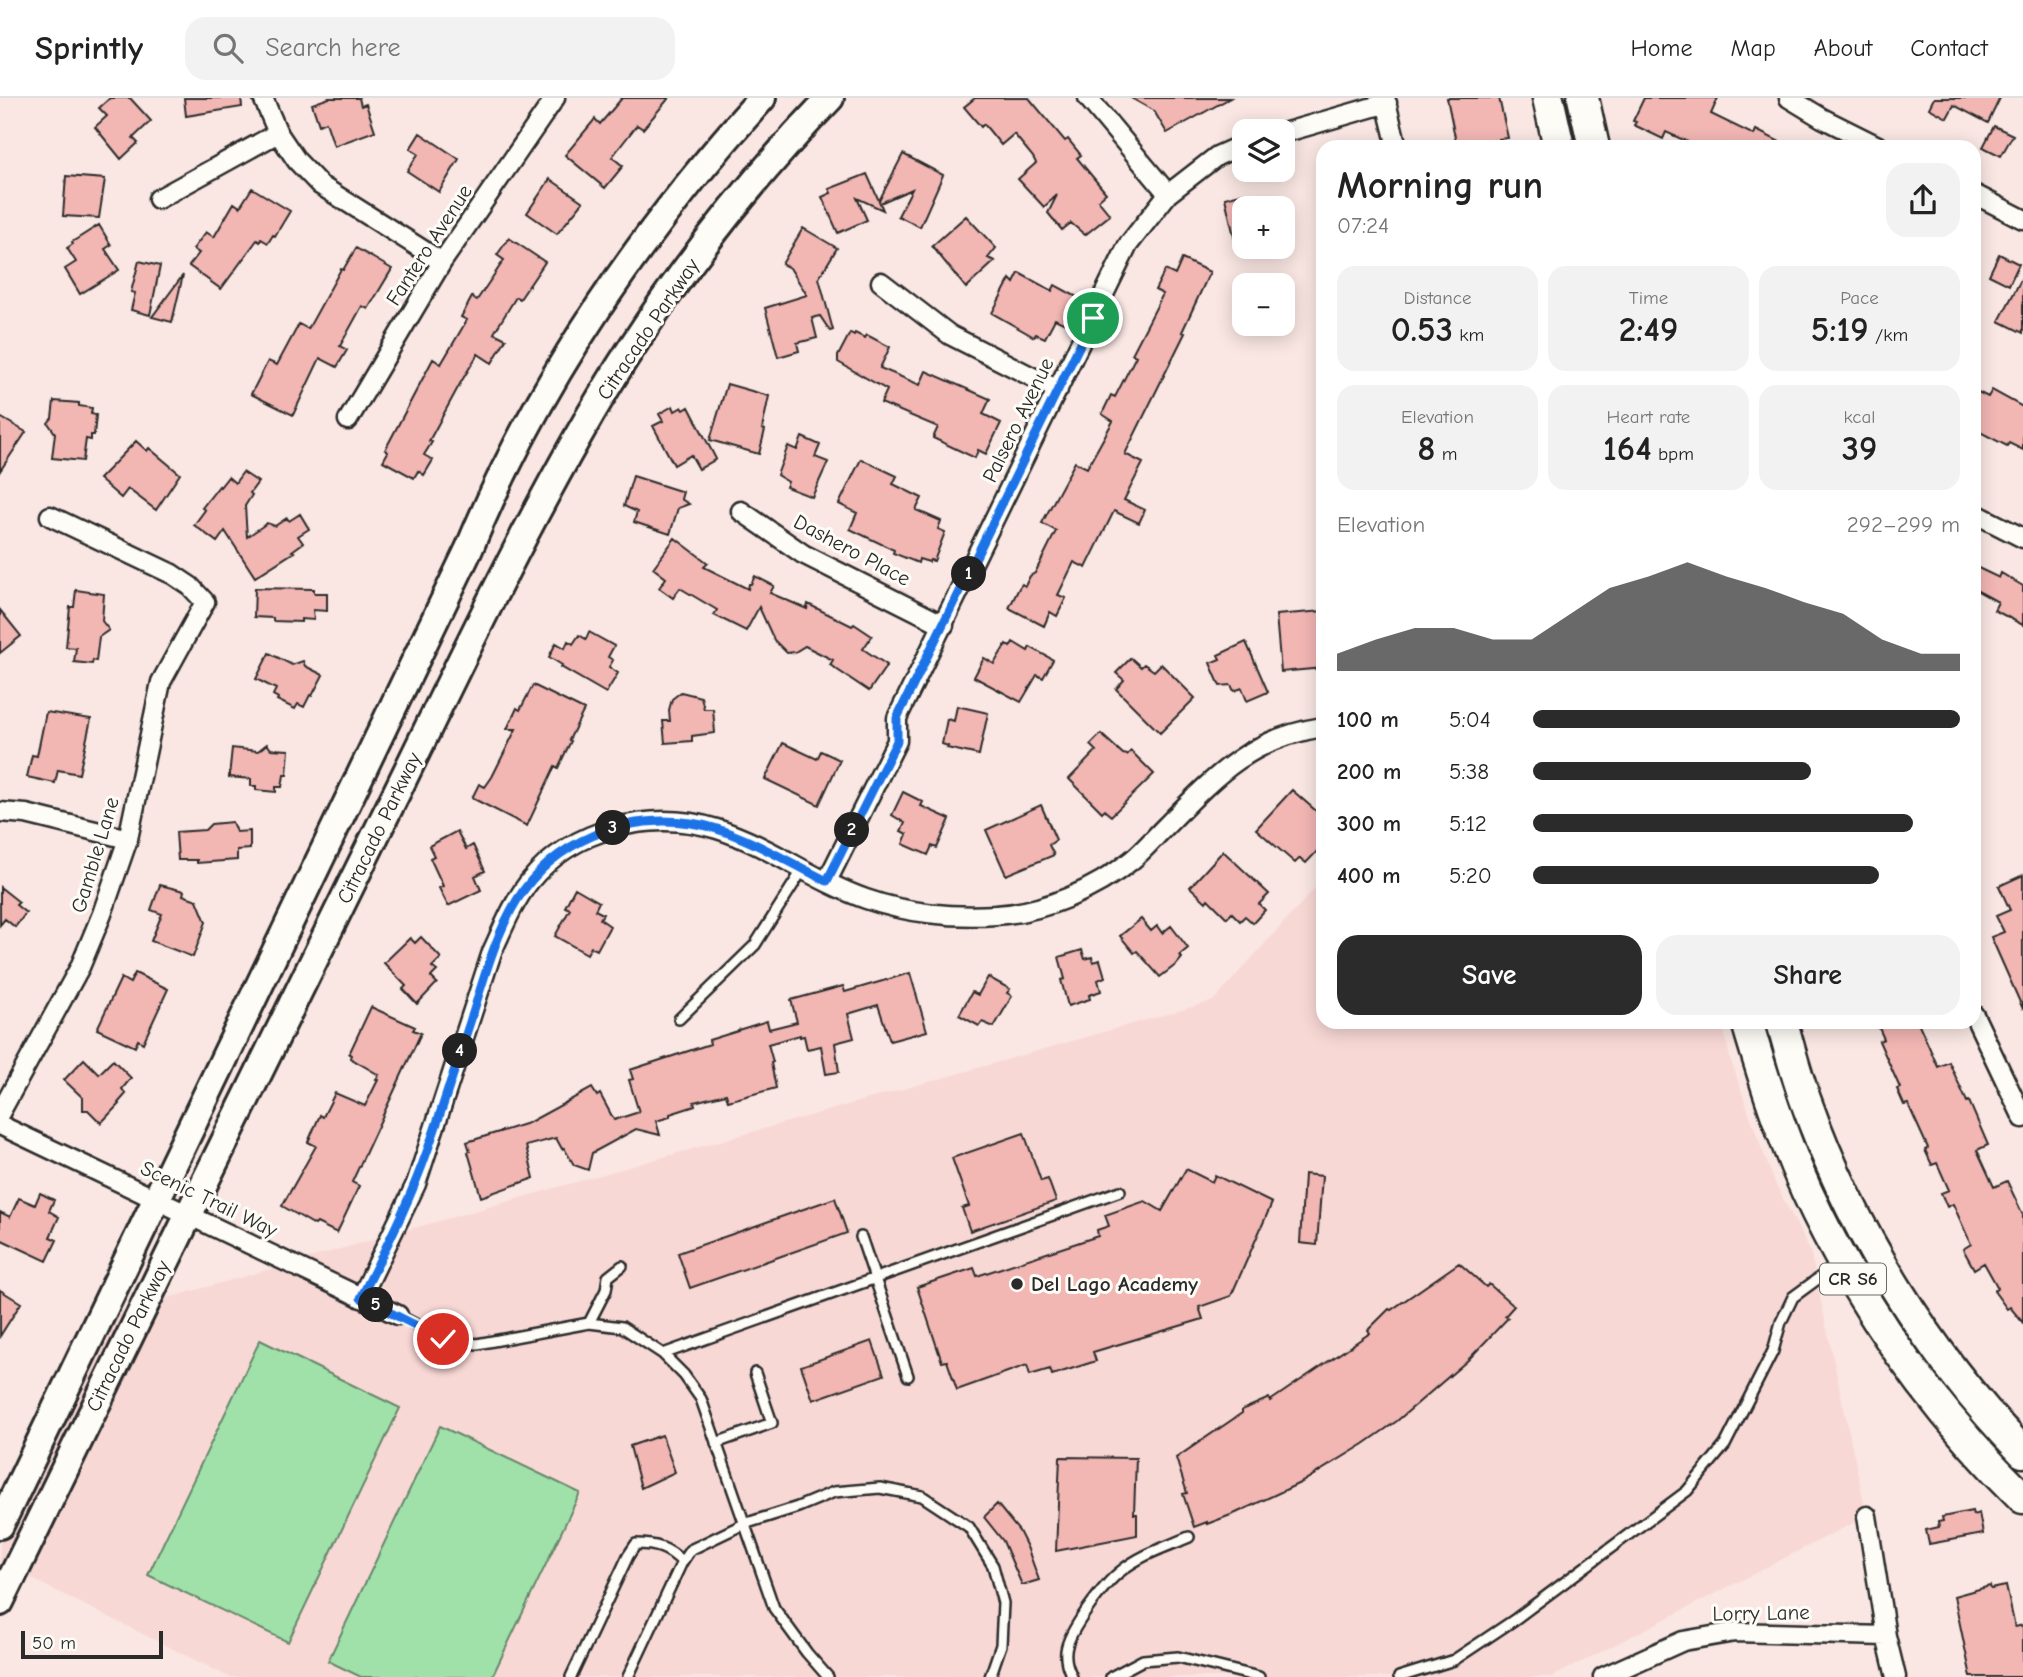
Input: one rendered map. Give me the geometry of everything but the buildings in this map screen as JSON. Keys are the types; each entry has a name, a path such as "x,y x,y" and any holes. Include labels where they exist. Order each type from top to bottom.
{"main road":[{"path":"1548,98 1557,140"},
{"path":"1583,98 1592,140"},
{"name":"CR S6","path":"1749,1029 1768,1094 1806,1191 1842,1261 1882,1329 1936,1402 1997,1473 2023,1498"},
{"name":"CR S6","path":"1784,1029 1804,1098 1833,1168 1869,1240 1945,1361 2023,1452"}],"street":[{"path":"263,98 278,133 297,161 320,185 442,262"},
{"name":"Fantero Avenue","path":"348,420 442,262 555,98"},
{"name":"Citracado Parkway","path":"0,1525 463,561 494,487 555,377 636,252 684,190 762,98"},
{"name":"Citracado Parkway","path":"0,1602 188,1214 501,582 577,438 659,307 702,249 800,129 830,98"},
{"path":"1088,98 1168,194"},
{"path":"1789,98 1866,140"},
{"path":"1295,129 1386,101 1395,140"},
{"path":"158,199 278,133"},
{"name":"Palsero Avenue","path":"827,881 897,741 897,718 1128,246 1168,194 1217,156 1232,149"},
{"path":"1981,198 2023,219"},
{"path":"881,282 950,335 1058,390"},
{"name":"Dashero Place","path":"741,511 803,554 944,625"},
{"name":"Gamble Lane","path":"0,1113 80,967 102,914 128,839 161,682 205,602 190,586 172,574 50,516"},
{"path":"1981,517 2023,538"},
{"path":"361,1298 416,1184 503,926 530,881 546,865 579,842 605,830 628,824 660,821 692,823 718,829 865,899 925,913 957,916 998,915 1037,908 1100,882 1133,859 1230,764 1275,738 1316,729"},
{"path":"0,812 26,814 128,839"},
{"path":"1981,1026 2016,1084 2023,1118"},
{"name":"Scenic Trail Way","path":"0,1125 398,1315"},
{"path":"1867,1516 1886,1636 1896,1677"},
{"name":"Lorry Lane","path":"1603,1677 1683,1641 1735,1632 1886,1636"}],"lane":[{"path":"679,1018 755,945 803,870"},
{"path":"663,1354 1120,1191"},
{"path":"861,1237 908,1376"},
{"path":"1399,1677 1454,1660 1514,1620 1687,1491 1725,1445 1773,1351 1781,1322 1793,1297 1842,1261"},
{"path":"589,1323 606,1290 608,1277 622,1266"},
{"path":"398,1315 443,1339 477,1344 589,1323 622,1327 663,1354 684,1375 701,1399 774,1608 828,1677"},
{"path":"716,1443 772,1423 755,1373"},
{"path":"628,1677 690,1550 744,1524 834,1492 880,1488 922,1496 969,1527 993,1566 1003,1603 1000,1646 990,1677"},
{"path":"1072,1677 1067,1666 1066,1649 1088,1609 1119,1572 1189,1536"},
{"path":"571,1677 636,1544 652,1544 672,1551 682,1562"},
{"path":"1111,1677 1143,1660 1178,1657 1259,1677"}],"shaded area":[{"name":"Del Lago Academy","path":"1316,887 1316,1029 1724,1029 1730,1058 1776,1185 1810,1250 1867,1516 1552,1677 229,1677 0,1563 0,1511 94,1319 1213,1001"}],"green space":[{"path":"260,1340 400,1408 288,1642 148,1575"},
{"path":"440,1426 580,1493 492,1677 361,1677 328,1661"}],"place":[{"name":"Del Lago Academy","path":"1017,1284"}],"route":[{"path":"443,1339 361,1298 416,1184 492,953 516,901 530,881 555,858 579,842 605,830 628,824 660,821 692,823 718,829 827,881 897,741 897,718 1093,318"}]}
